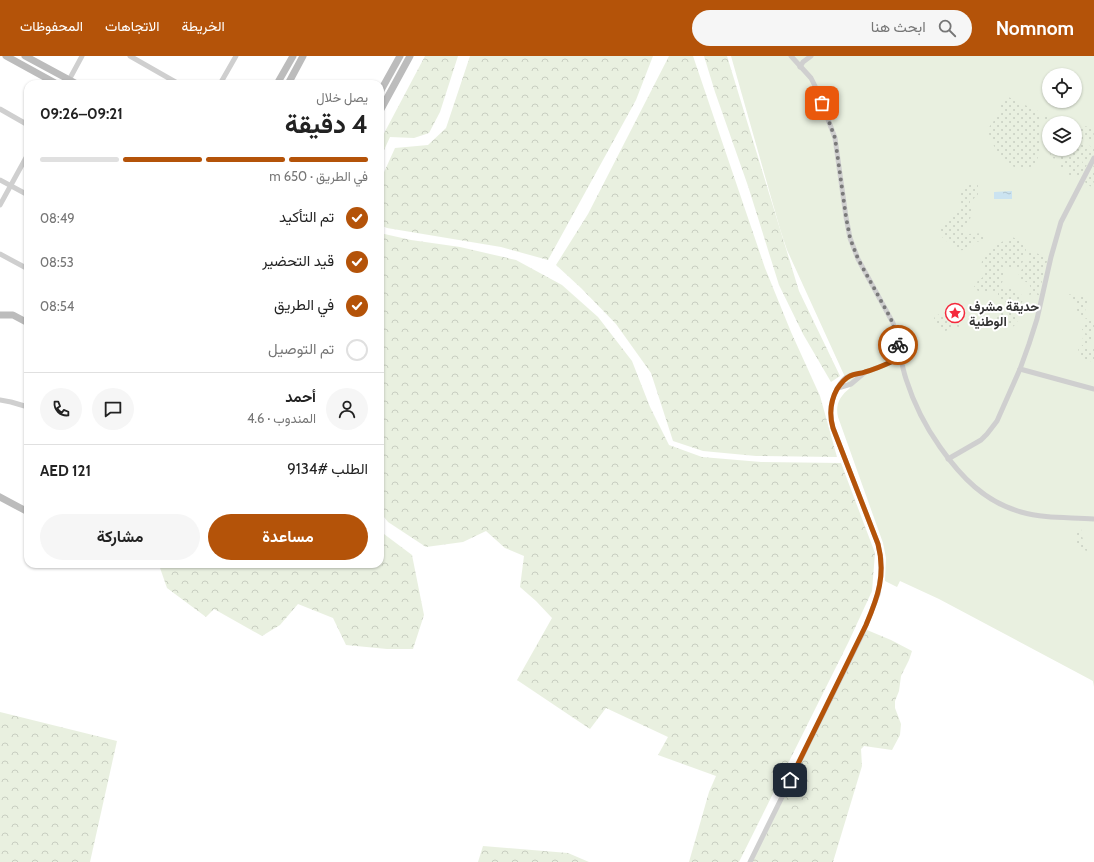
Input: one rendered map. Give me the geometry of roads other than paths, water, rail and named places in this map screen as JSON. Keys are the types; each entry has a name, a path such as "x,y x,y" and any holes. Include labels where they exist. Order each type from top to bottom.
{"street":[{"path":"6,56 50,80"},
{"path":"25,56 69,80 82,56"},
{"path":"130,56 173,80"},
{"path":"222,80 236,56"},
{"path":"279,80 293,56"},
{"path":"290,80 304,56"},
{"path":"384,85 400,56"},
{"path":"384,104 410,56"},
{"path":"791,56 811,78 816,86 832,129 850,238 858,259 893,323 900,358 909,389 918,410 933,437 958,471 975,488 989,498 1005,506 1040,516 1094,519"},
{"path":"800,67 803,62 811,56"},
{"path":"0,110 24,123"},
{"path":"948,459 981,440 997,421 1020,369 1033,332 1061,222 1094,158"},
{"path":"0,205 24,161"},
{"path":"0,180 24,193"},
{"path":"0,254 24,267"},
{"path":"0,314 13,316 24,321"},
{"path":"750,862 864,630 875,604 880,583 882,567 878,544 831,420 831,404 842,381 848,377 854,374 864,373 900,358"},
{"path":"1020,369 1094,389"},
{"path":"0,400 24,406"},
{"path":"0,492 24,505"},
{"path":"0,497 24,510"}],"water":[{"path":"1012,191 1012,199 994,199 994,192"}],"place":[{"name":"حديقة مشرف الوطنية","path":"955,313"}]}
